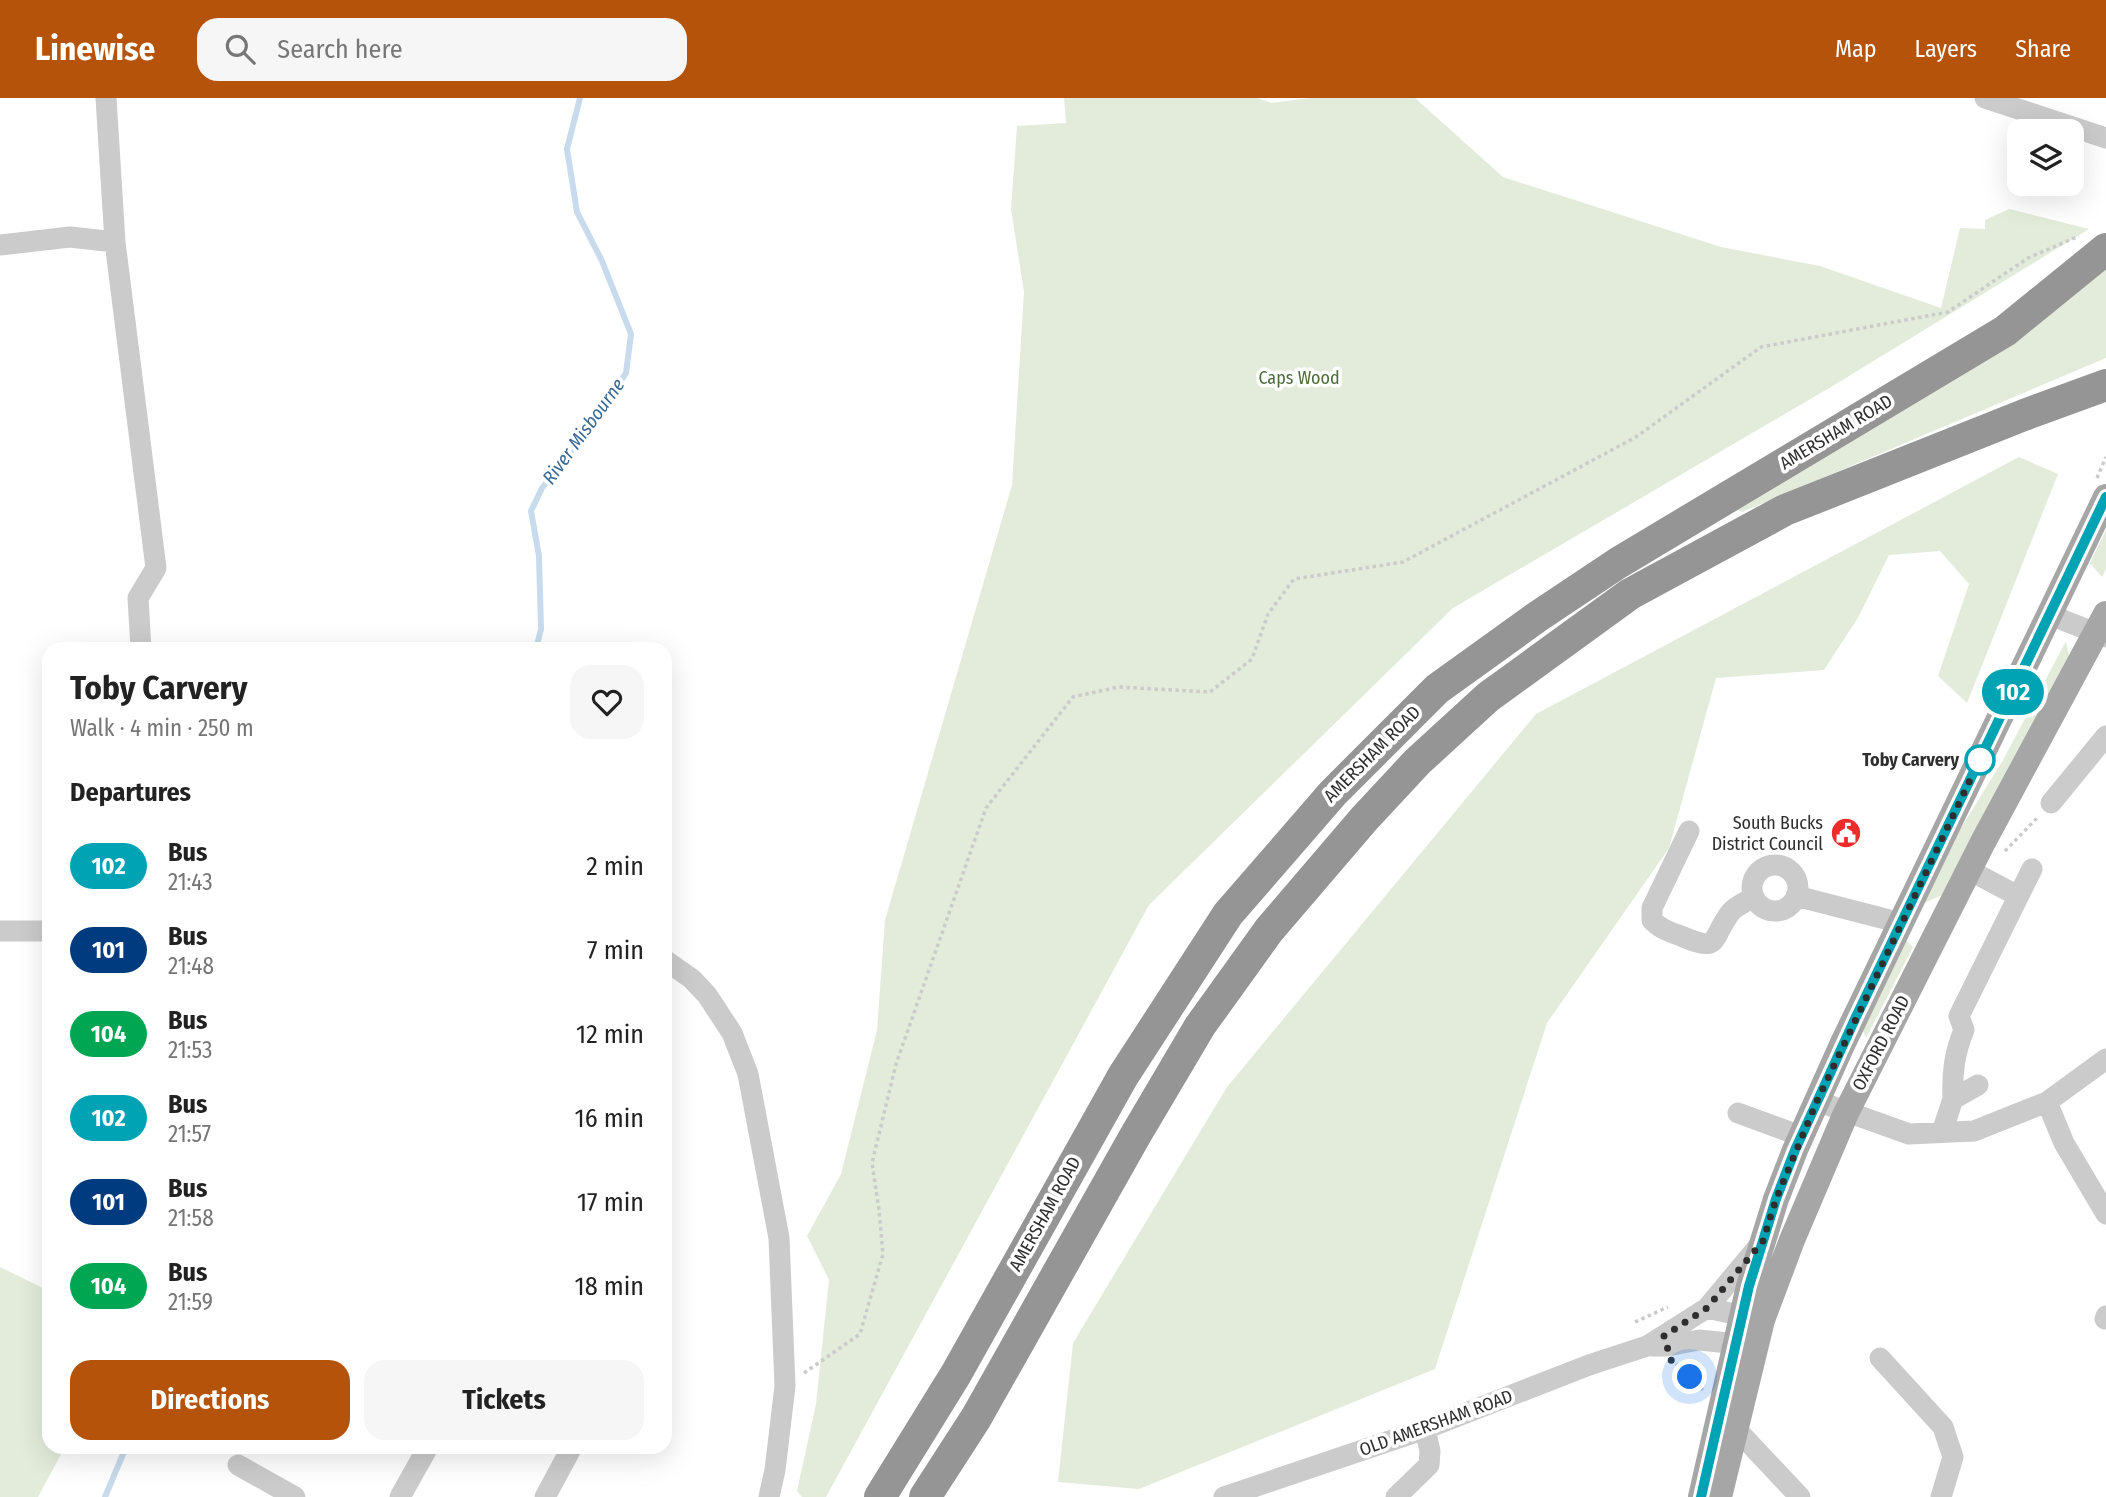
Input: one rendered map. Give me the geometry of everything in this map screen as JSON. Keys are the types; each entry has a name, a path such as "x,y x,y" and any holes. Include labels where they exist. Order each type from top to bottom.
{"highway":[{"name":"AMERSHAM ROAD","path":"880,1497 956,1374 1123,1076 1168,1006 1228,914 1333,793 1437,689 1618,563 2005,331 2098,240"},
{"path":"925,1497 976,1418 1200,1026 1269,930 1417,762 1488,697 1630,594 1785,510 2106,385"}],"main road":[{"path":"1752,1318 1763,1241 1801,1136 2106,497"},
{"name":"OXFORD ROAD","path":"1719,1497 1736,1429 1745,1344 1752,1318 1792,1240 1846,1113 1940,924 2103,628"},
{"path":"1901,923 1940,924"},
{"path":"1701,1497 1745,1344"}],"street":[{"path":"106,98 115,242 156,568 138,598 141,642"},
{"path":"1985,98 2106,138"},
{"path":"0,245 70,237 115,242"},
{"path":"2050,615 2103,628"},
{"path":"2051,803 2106,736"},
{"path":"1689,831 1652,908 1652,920 1659,927 1702,945 1709,944 1716,938 1731,910 1754,897"},
{"path":"1775,864 1790,870 1795,876 1796,896 1791,904 1778,911 1764,908 1754,897 1752,882 1755,875 1768,866 1775,864"},
{"path":"1942,1132 1954,1099 1953,1068 1957,1046 1964,1030 1959,1016 2032,869"},
{"path":"1969,870 2018,897"},
{"path":"1796,896 1901,923"},
{"path":"0,931 42,931"},
{"path":"672,965 692,979 707,995 732,1033 748,1073 779,1238 785,1386 769,1497"},
{"path":"1817,1101 1909,1134 1974,1130 2048,1102 2106,1059"},
{"path":"1954,1099 1978,1085"},
{"path":"2048,1102 2064,1143 2106,1214"},
{"path":"1738,1113 1801,1136"},
{"name":"OLD AMERSHAM ROAD","path":"1657,1346 1707,1308 1763,1241"},
{"path":"1707,1308 1752,1318"},
{"name":"OLD AMERSHAM ROAD","path":"1224,1497 1425,1429 1589,1365 1657,1346 1699,1340 1745,1344"},
{"path":"1880,1358 1943,1427 1954,1457 1941,1497"},
{"path":"1396,1497 1429,1465 1430,1451 1425,1429"},
{"path":"1736,1429 1800,1497"},
{"path":"400,1497 424,1454"},
{"path":"545,1497 568,1454"},
{"path":"238,1465 295,1497"}],"path":[{"path":"785,1386 860,1334 883,1254 872,1163 896,1064 986,808 1073,697 1118,687 1210,692 1252,659 1268,614 1294,579 1403,562 1636,438 1761,347 1948,312 2028,258 2098,240"},
{"path":"1983,842 2006,852 2051,803"},
{"path":"1657,1346 1709,1395"}],"green space":[{"name":"Caps Wood","path":"1064,98 1258,98 1271,103 1310,98 1415,98 1503,177 1721,247 1820,266 1941,308 1960,228 1985,229 1985,220 2009,209 2089,229 1831,387 1453,608 1149,905 826,1497 802,1497 797,1491 816,1404 829,1280 807,1236 841,1174 877,1030 885,920 1012,485 1024,292 1011,209 1017,126 1066,123"},
{"path":"2106,265 2106,358 1742,512 1728,506"},
{"path":"2019,457 2058,474 1967,703 1938,676 1969,584 1940,551 1889,555 1859,616 1824,670 1716,678 1669,848 1547,1023 1435,1369 1139,1489 1058,1482 1073,1343 1227,1087 1536,714"},
{"path":"2106,530 2106,569 2102,577 2090,563"},
{"path":"2066,641 2072,669 1947,893 1924,903 1932,875 2003,760"},
{"path":"1904,938 1913,947 1866,1038 1862,1029"},
{"path":"0,1267 42,1288 42,1454 61,1454 38,1497 0,1497"}],"waterway":[{"name":"River Misbourne","path":"538,642 541,629 539,556 531,511 542,488 587,431 626,373 631,334 602,261 577,212 567,149 580,98"},
{"name":"River Misbourne","path":"105,1497 123,1454"}],"bus line":[{"name":"102","path":"1701,1497 1749,1286 1776,1199 1795,1150 1912,899 2106,497"}],"place":[{"name":"Toby Carvery","path":"1980,760"},
{"name":"South Bucks District Council","path":"1846,833"}],"route":[{"path":"1690,1377 1671,1360 1664,1336 1707,1308 1763,1241 1795,1150 1842,1045 1981,757 1980,760"}]}
